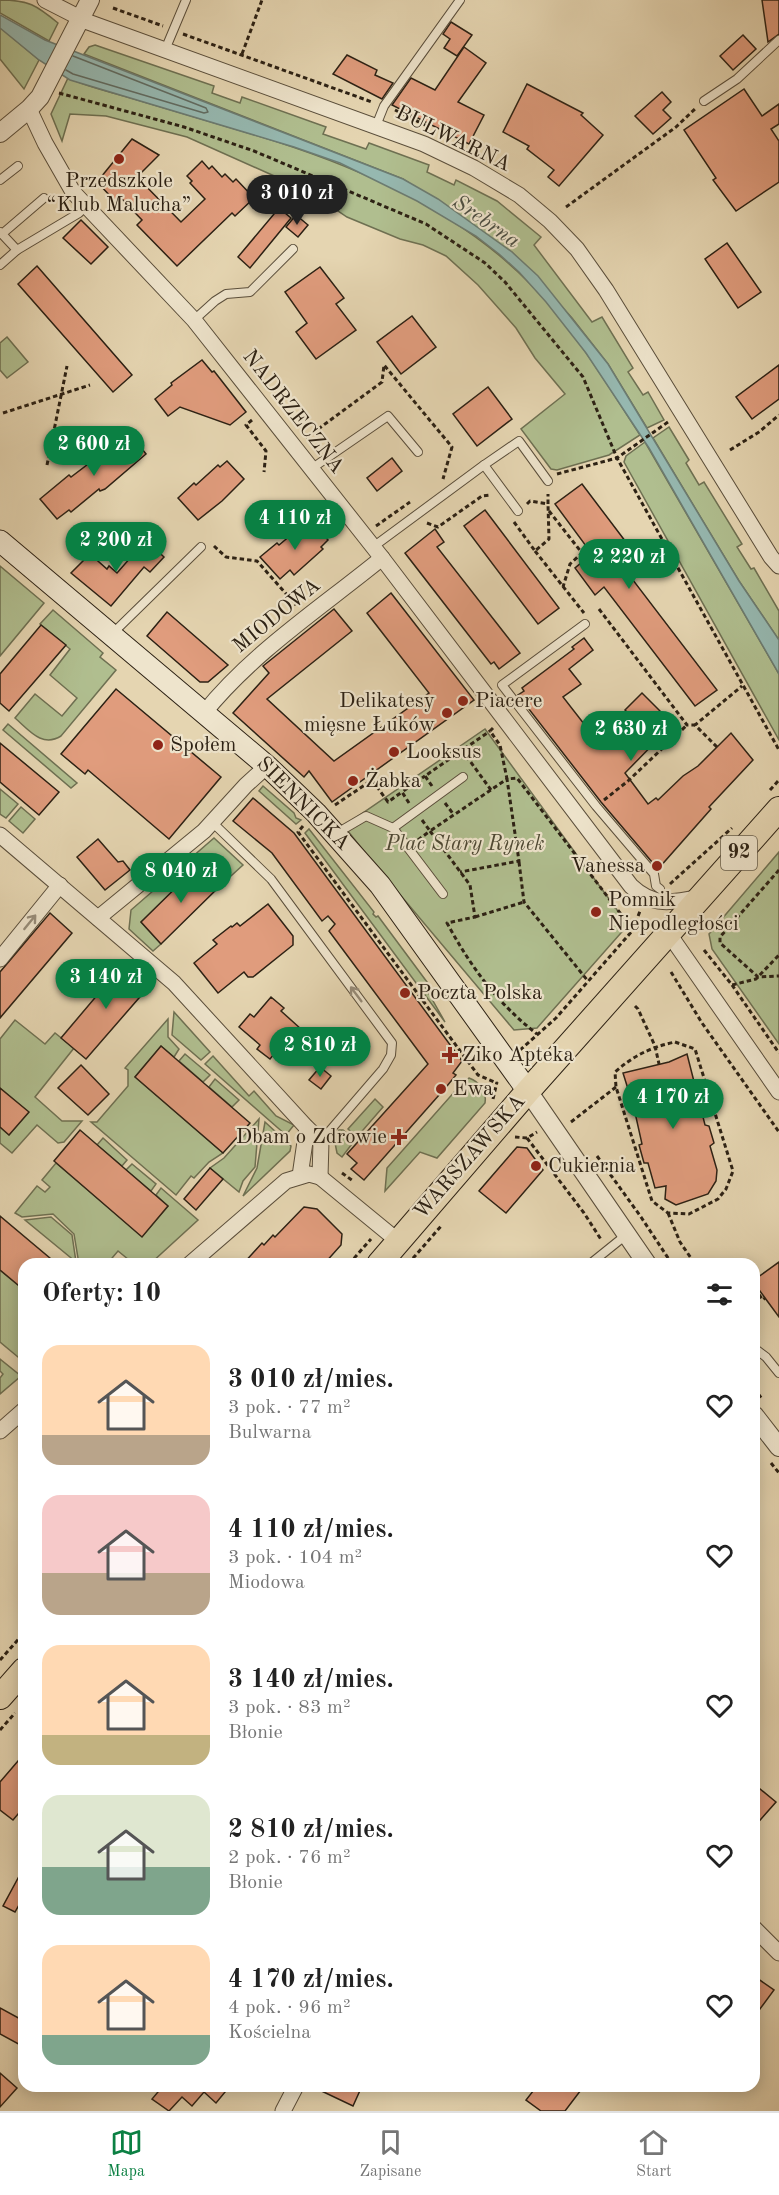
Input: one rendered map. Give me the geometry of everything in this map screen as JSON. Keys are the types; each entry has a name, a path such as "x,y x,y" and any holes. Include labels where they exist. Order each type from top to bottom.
{"main road":[{"name":"SIENNICKA","path":"0,541 267,766 316,813 380,885 528,1090"},
{"name":"WARSZAWSKA","path":"384,1258 528,1090 669,934 773,801"},
{"path":"5,1708 18,1682"}],"street":[{"name":"BULWARNA","path":"45,0 81,18 165,50 424,144 474,168 519,195 563,234 606,290 779,566"},
{"path":"0,133 55,86 69,42 90,0"},
{"name":"NADRZECZNA","path":"29,109 73,192 194,320 378,553 631,886 647,898 665,903 700,897"},
{"name":"MIODOWA","path":"204,713 255,659 378,553"},
{"path":"98,918 213,823 246,785 267,766"},
{"path":"0,835 174,983 321,1141 321,1177"},
{"path":"0,959 60,885"},
{"path":"669,934 779,1092"},
{"path":"528,1090 643,1258"},
{"path":"300,1176 307,1128"},
{"path":"197,1258 286,1181 309,1174 321,1177 398,1241"},
{"path":"0,1431 18,1415"},
{"path":"760,1423 779,1447"},
{"path":"760,1934 779,1953"},
{"path":"283,2111 293,2092"}],"lane":[{"path":"165,50 186,0"},
{"path":"376,126 384,106 460,0"},
{"path":"704,101 737,80 779,40"},
{"path":"0,180 18,166"},
{"path":"17,250 1,233 44,198"},
{"path":"0,266 17,250 79,213 86,206"},
{"path":"194,320 226,294 250,292 293,249"},
{"path":"311,469 388,416 418,452"},
{"path":"378,553 484,465 519,441 548,481"},
{"path":"484,465 518,511"},
{"path":"112,635 201,547"},
{"path":"587,622 502,685 596,806 654,874 656,886 660,889"},
{"path":"393,828 463,777"},
{"path":"336,834 366,816 393,828 443,894"},
{"path":"213,823 271,879 392,1043 388,1062 321,1141"},
{"path":"598,1258 626,1235"},
{"path":"760,1352 779,1373"}],"path":[{"path":"242,54 262,0"},
{"path":"113,8 399,111 432,128"},
{"path":"55,86 254,151 426,224 485,263 505,282 583,377 617,458 779,750"},
{"path":"566,207 676,127 704,101"},
{"path":"47,465 67,366"},
{"path":"3,413 90,385"},
{"path":"730,450 759,432 779,415"},
{"path":"617,458 665,423"},
{"path":"536,551 549,539 548,504"},
{"path":"549,511 582,553 570,564 564,587"},
{"path":"510,517 564,587 587,622"},
{"path":"212,545 226,557 257,561 297,605"},
{"path":"600,609 687,725"},
{"path":"596,806 628,781 687,725 695,725 742,686"},
{"path":"505,719 490,731 500,745 507,779 524,902 588,981"},
{"path":"695,725 717,747"},
{"path":"462,749 491,790"},
{"path":"425,776 388,802 372,780 332,807 327,802 298,832 478,1075 497,1083"},
{"path":"407,848 507,779 517,778 633,930"},
{"path":"773,801 779,780"},
{"path":"402,792 470,885 475,917"},
{"path":"660,889 671,884 734,827"},
{"path":"460,872 519,861"},
{"path":"758,976 720,943 720,937 779,870"},
{"path":"524,902 447,923 466,959 479,976 514,1016 537,1034"},
{"path":"532,1039 556,1018 633,930 642,903"},
{"path":"704,950 732,985 779,1053"},
{"path":"758,976 779,955"},
{"path":"671,972 702,1023 779,1132"},
{"path":"732,985 758,976 779,976"},
{"path":"635,1006 654,1046 659,1064"},
{"path":"668,1213 689,1214 718,1199 726,1189 733,1172 694,1049 675,1042 654,1046 630,1059 615,1072 616,1087 652,1201 668,1213 680,1242 691,1258"},
{"path":"564,1115 571,1122 616,1087"},
{"path":"527,1138 584,1213 608,1250"},
{"path":"592,1150 668,1258"},
{"path":"354,1258 373,1236"},
{"path":"760,1295 764,1300 765,1298"},
{"path":"0,1660 18,1640"},
{"path":"0,1730 5,1708"}],"green space":[{"path":"0,0 32,5 58,23 49,41 0,13"},
{"path":"0,27 39,60 24,89 0,59"},
{"path":"95,45 214,86 212,93 240,103 242,97 326,127 323,134 366,149 369,143 429,165 427,172 454,185 456,180 497,201 541,237 534,245 592,322 602,317 633,368 628,372 643,395 648,392 664,420 647,428 608,364 572,318 512,252 403,179 84,54 89,47"},
{"path":"68,78 290,146 361,173 428,206 490,248 536,290 569,329 640,435 609,455 557,470 551,469 521,429 565,394 535,358 516,328 478,285 446,256 423,245 400,239 347,217 281,179 187,137 106,116 70,114 62,141 51,114"},
{"path":"7,337 28,362 7,378 0,370 0,343"},
{"path":"669,427 689,460 686,463 699,485 704,482 742,544 737,547 751,569 754,568 779,611 779,640 739,581 653,438"},
{"path":"645,442 779,674 779,740 624,462 626,456"},
{"path":"0,566 44,603 0,656"},
{"path":"53,610 103,653 100,657 116,670 61,736 48,740 36,736 15,718 35,694 62,716 77,698 50,675 70,649 40,624"},
{"path":"8,724 77,783 71,788 3,730"},
{"name":"Plac Stary Rynek","path":"485,729 628,925 537,1028 514,1030 344,826"},
{"path":"263,786 294,813 296,818 301,820 296,824 259,791"},
{"path":"0,789 18,804 6,818 0,814"},
{"path":"21,807 35,819 23,833 9,821"},
{"path":"309,829 427,982 424,985 445,1022 305,833"},
{"path":"214,838 243,865 221,885 200,865 141,922 161,944 153,951 129,929 131,910"},
{"path":"779,852 779,1044 712,949 709,934"},
{"path":"174,1012 210,1052 201,1060 172,1035"},
{"path":"168,1019 168,1037 179,1049 174,1057 161,1046 135,1077 223,1153 209,1162 194,1178 191,1176 176,1195 91,1122 97,1122 128,1086 128,1070 125,1068"},
{"path":"15,1020 45,1044 55,1033 74,1048 35,1097 62,1121 82,1121 64,1142 58,1143 37,1125 12,1153 0,1143 0,1127 9,1135 28,1112 0,1088 0,1039"},
{"path":"185,1054 210,1075 203,1082 179,1061"},
{"path":"213,1056 249,1096 254,1091 276,1116 294,1125 286,1135 205,1064"},
{"path":"469,1078 482,1088 485,1103 437,1158 420,1152 385,1191 387,1168"},
{"path":"215,1079 239,1100 232,1107 209,1087"},
{"path":"375,1099 383,1107 357,1137 348,1129"},
{"path":"259,1119 255,1167 243,1181 239,1192 210,1168 224,1158"},
{"path":"265,1122 291,1146 290,1151 243,1196 257,1168"},
{"path":"339,1130 343,1130 355,1140 342,1157 337,1153 334,1138"},
{"path":"103,1138 127,1160 122,1166 97,1145"},
{"path":"56,1163 142,1236 168,1206 156,1195 161,1188 198,1220 156,1258 127,1258 118,1251 112,1258 78,1258 74,1234 53,1214 22,1217 15,1213 37,1186 45,1192 50,1187 42,1180"},
{"path":"132,1164 156,1184 151,1191 126,1170"},
{"path":"51,1217 72,1235 75,1258 71,1258 25,1220"},
{"path":"0,1270 18,1285 18,1357 0,1342"},
{"path":"0,1359 18,1374 18,1379 0,1394 0,1378 3,1374 0,1371"}],"water":[{"path":"0,15 45,40 403,179 438,199 512,252 538,276 608,364 739,581 779,640 779,674 649,448 586,353 546,302 499,254 476,236 417,201 340,163 70,80 39,60 0,28"}],"building":[{"path":"762,0 779,0 779,34 768,42"},
{"path":"451,22 472,35 457,56 444,48 450,39 443,34"},
{"path":"743,35 756,49 733,70 720,56"},
{"path":"464,47 486,63 458,102 484,115 469,144 392,105 411,78 435,90"},
{"path":"347,55 377,70 375,75 393,83 382,99 333,74"},
{"path":"527,84 583,113 581,115 603,135 559,186 548,177 554,170 527,149 529,146 503,132"},
{"path":"744,89 762,116 779,104 779,124 771,129 779,141 779,182 736,211 713,180 716,178 684,130"},
{"path":"662,92 671,102 663,110 671,118 653,134 635,116"},
{"path":"132,139 159,155 137,177 181,222 205,199 190,183 192,181 187,176 202,161 209,169 212,166 222,177 225,174 233,182 236,179 254,198 235,216 232,213 177,266 137,225 142,220 119,196 115,201 97,182"},
{"path":"279,208 291,218 250,268 238,257"},
{"path":"296,215 308,225 298,237 286,227"},
{"path":"81,220 108,247 91,264 63,238"},
{"path":"727,243 761,292 738,308 705,259"},
{"path":"37,266 132,375 113,392 18,284"},
{"path":"320,267 344,298 336,304 356,330 316,359 296,332 307,323 285,292"},
{"path":"412,316 436,347 401,374 377,342"},
{"path":"202,360 212,372 214,371 246,412 230,425 180,407 168,416 155,399 172,385 171,383"},
{"path":"779,365 779,399 752,419 736,397"},
{"path":"488,387 512,419 477,446 453,414"},
{"path":"129,433 146,454 105,489 100,491 99,489 71,512 69,510 57,519 40,499 69,475 71,477"},
{"path":"392,458 402,471 377,491 367,478"},
{"path":"227,461 244,479 198,520 178,498 194,483 196,485 218,465 220,467"},
{"path":"582,484 638,558 626,571 717,690 695,706 604,587 595,595 575,568 592,554 555,504"},
{"path":"485,510 559,608 538,624 464,526"},
{"path":"312,522 328,540 321,547 323,549 294,575 290,570 280,579 260,557 303,525 304,528"},
{"path":"435,529 444,542 437,547 520,653 499,669 494,662 491,664 405,553"},
{"path":"146,540 164,557 150,572 144,567 111,606 71,573 90,554 107,569 109,566 117,573"},
{"path":"391,593 474,700 332,802 309,771 304,777 233,713 269,673 263,666 334,609 352,631 267,699 334,761 429,693 367,613"},
{"path":"167,612 228,665 208,682 200,682 147,636"},
{"path":"41,625 66,645 9,711 0,703 0,674"},
{"path":"584,638 593,650 569,669 581,684 563,697 602,747 632,717 625,710 642,693 673,724 625,773 648,804 656,798 658,800 683,776 698,766 731,733 753,760 709,807 711,809 658,869 601,802 518,695 524,691 522,688 574,649 572,647"},
{"path":"116,689 221,777 169,839 88,770 85,774 61,754"},
{"path":"0,743 59,792 39,815 0,782"},
{"path":"253,798 294,833 462,1061 453,1073 456,1075 447,1086 364,1180 351,1169 357,1163 347,1154 428,1064 329,931 335,924 328,916 322,921 272,853 233,821"},
{"path":"98,839 118,862 123,861 130,870 105,890 77,857"},
{"path":"200,864 221,885 161,944 141,922"},
{"path":"268,904 293,936 293,945 253,977 248,977 244,972 218,993 194,963 217,944 213,940 231,926 237,923 240,926"},
{"path":"50,913 72,933 0,1018 0,972"},
{"path":"126,961 152,983 86,1059 61,1038"},
{"path":"271,997 284,1008 281,1011 301,1029 291,1042 287,1038 270,1059 257,1049 260,1045 239,1027 250,1014 254,1017"},
{"path":"161,1046 250,1123 223,1153 135,1077"},
{"path":"687,1054 705,1125 709,1126 714,1143 710,1146 717,1170 716,1181 708,1194 676,1205 665,1199 666,1186 655,1188 648,1163 644,1163 634,1108 623,1073 669,1062"},
{"path":"81,1065 109,1094 88,1115 58,1088"},
{"path":"320,1067 331,1076 321,1089 309,1080"},
{"path":"0,1088 29,1112 9,1135 0,1127"},
{"path":"80,1130 168,1206 142,1237 54,1161"},
{"path":"517,1147 527,1148 543,1170 506,1213 479,1191"},
{"path":"210,1168 223,1179 196,1210 184,1199"},
{"path":"304,1207 317,1209 342,1234 341,1245 329,1258 248,1258 262,1243 264,1245 273,1235 275,1237"},
{"path":"0,1216 50,1258 18,1258 18,1285 0,1270"},
{"path":"779,1262 779,1317 760,1291 760,1276"},
{"path":"18,1761 18,1814 13,1820 0,1810 0,1782"},
{"path":"760,1789 776,1802 760,1820"},
{"path":"18,1878 18,1907 15,1912 3,1906"},
{"path":"760,1980 774,1990 760,2009"},
{"path":"0,2008 18,2018 18,2044 0,2034"},
{"path":"0,2073 17,2088 0,2107"},
{"path":"158,2092 204,2092 192,2106 182,2097 169,2111 152,2099"},
{"path":"204,2092 225,2092 216,2103"},
{"path":"324,2092 359,2092 353,2106"},
{"path":"532,2092 579,2092 565,2111 541,2111 526,2100"}],"place":[{"name":"Przedszkole “Klub Malucha”","path":"119,159"},
{"name":"Piacere","path":"463,701"},
{"name":"Delikatesy mięsne Łuków","path":"447,713"},
{"name":"Społem","path":"158,745"},
{"name":"Looksus","path":"394,752"},
{"name":"Żabka","path":"353,781"},
{"name":"Vanessa","path":"657,866"},
{"name":"Pomnik Niepodległości","path":"596,912"},
{"name":"Poczta Polska","path":"405,993"},
{"name":"Ziko Apteka","path":"450,1055"},
{"name":"Ewa","path":"441,1089"},
{"name":"Dbam o Zdrowie","path":"399,1137"},
{"name":"Cukiernia","path":"536,1166"}],"water label":[{"name":"Srebrna","path":"486,222"}]}
